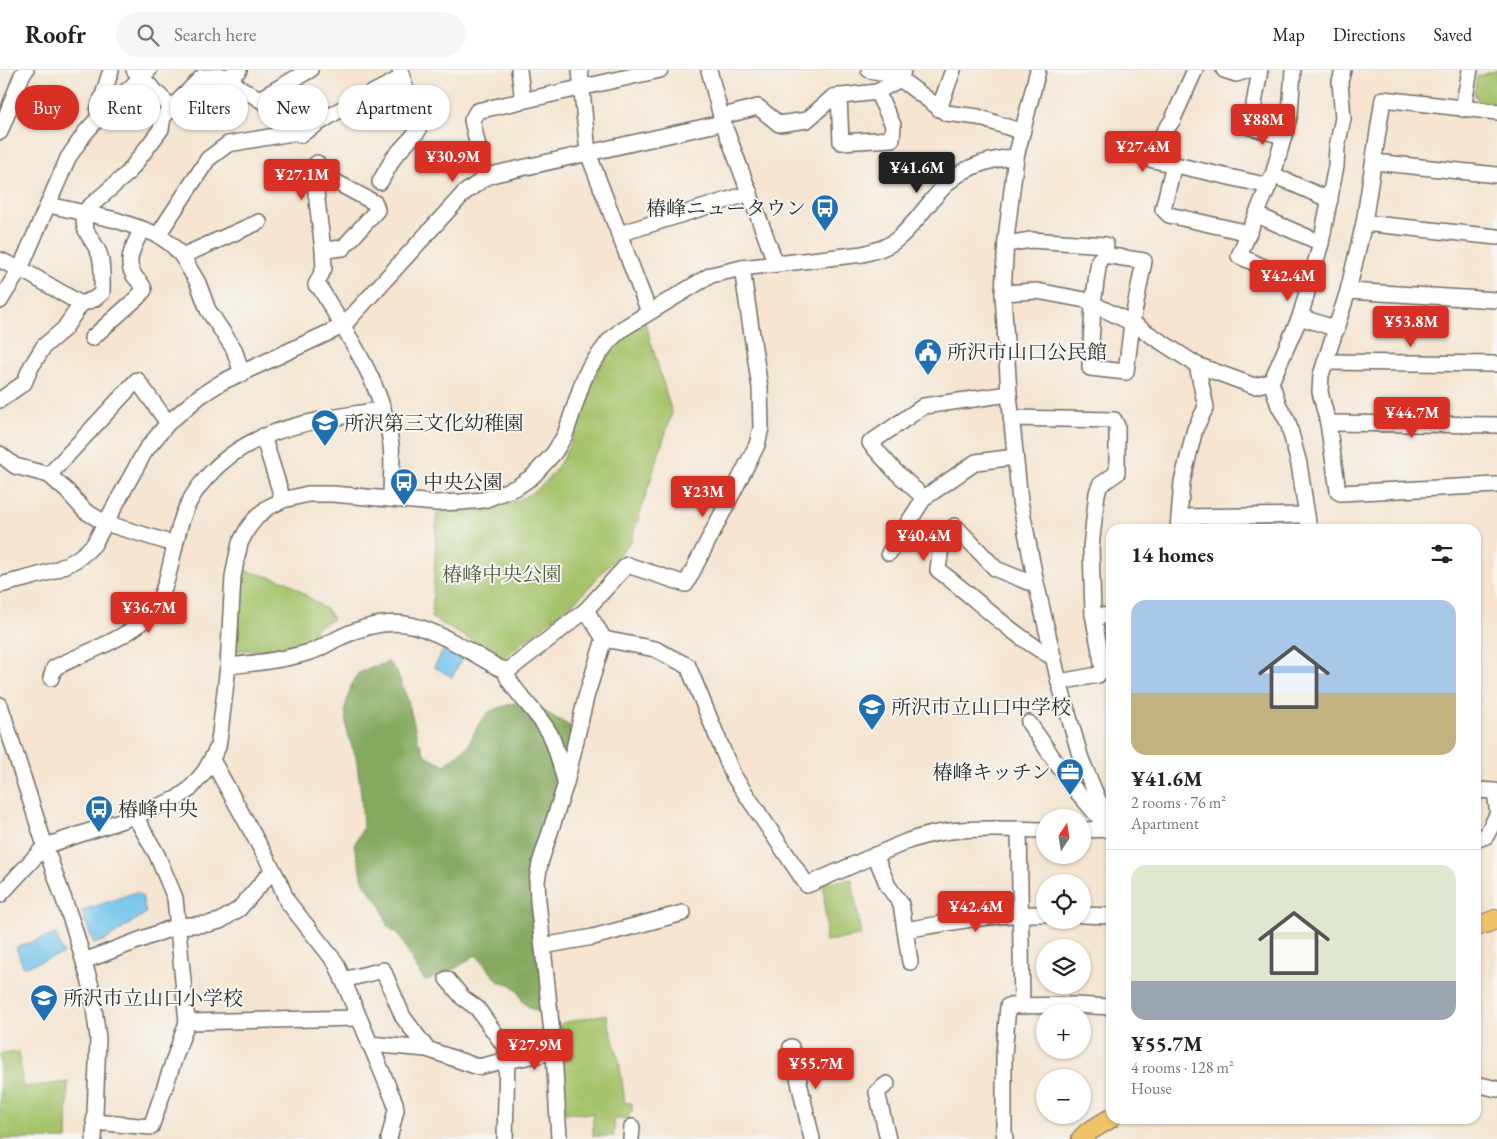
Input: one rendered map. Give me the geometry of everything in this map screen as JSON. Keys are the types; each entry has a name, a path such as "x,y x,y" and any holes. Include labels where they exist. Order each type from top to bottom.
{"main road":[{"path":"1481,925 1497,919"},
{"path":"1081,1139 1088,1132 1106,1121"}],"street":[{"path":"0,132 22,75 26,70"},
{"path":"106,85 111,70"},
{"path":"284,85 310,70"},
{"path":"519,70 523,101"},
{"path":"580,70 588,154 649,312"},
{"path":"485,178 472,120 477,111 660,70"},
{"path":"708,70 722,120 776,264"},
{"path":"870,70 902,74 946,114 978,117 1022,132"},
{"path":"939,109 953,70"},
{"path":"1038,70 1016,157 1006,244 1003,293 1011,418 1020,502 1036,583 1059,682 1084,766 1106,817"},
{"path":"1195,70 1172,121 1150,151 1148,159 1271,180 1330,200"},
{"path":"1224,70 1236,74 1249,70"},
{"path":"1260,70 1250,128 1283,136"},
{"path":"1293,70 1290,114 1271,180 1239,256 1309,287"},
{"path":"1197,365 1206,407 1195,429 1182,482 1179,523 1308,522 1299,464 1288,422 1279,406 1271,382 1300,317 1321,243 1336,166 1336,147 1343,118 1340,82 1343,70"},
{"path":"1463,109 1474,72"},
{"path":"130,85 141,73 170,106"},
{"path":"194,85 202,77 235,73 234,83 258,98"},
{"path":"158,235 208,159 228,144 298,132 300,135 401,74 418,131 394,157 380,182"},
{"path":"0,585 61,569 85,554 94,544 145,451 168,423 200,396 222,382 343,326 464,193 485,178 495,174 717,124 727,115 758,107 779,124 807,120 833,97 877,92 902,74"},
{"path":"839,96 841,142 892,139 893,125 877,92"},
{"path":"1497,112 1383,99 1364,223 1348,291 1321,375 1320,392 1328,423 1338,491 1340,493 1497,485"},
{"path":"0,400 24,383 44,346 64,329 81,304 94,299 102,293 100,256 86,231 84,214 88,208 128,173 161,129 164,117 170,108"},
{"path":"0,300 20,269 68,158 89,128"},
{"path":"0,895 45,846 135,816 176,800 190,789 212,760 220,733 228,666 232,577 240,542 248,528 267,508 283,500 308,494 332,494 436,503 484,500 517,487 533,476 554,453 565,435 583,381 597,355 622,329 711,275 742,268 863,254 878,250 895,241 952,179 997,159 1016,157"},
{"path":"1374,162 1497,176"},
{"path":"323,250 343,248 377,210 375,203 332,180 317,163 313,167 324,268 316,285 320,288 369,371 383,409 391,444 391,499"},
{"path":"1174,164 1163,209 1168,215 1249,233"},
{"path":"619,234 750,193"},
{"path":"49,205 116,220 158,235 172,245 182,256 198,283 208,310 234,349 242,374"},
{"path":"1257,216 1321,243"},
{"path":"182,256 259,222"},
{"path":"1364,223 1497,236"},
{"path":"92,338 144,290 129,266 132,251 142,229"},
{"path":"1006,244 1031,240 1106,245 1104,255 1099,260 1093,304 1090,368 1126,372 1132,323 1144,261 1104,255"},
{"path":"0,260 20,269 81,304"},
{"path":"228,666 283,660 313,651 342,636 368,626 384,624 408,625 428,630 499,668 505,670 512,669 586,610 626,565 686,584 757,445 761,428 760,388 742,268"},
{"path":"1003,293 1037,291 1085,300 1132,323 1197,365 1254,386 1271,382"},
{"path":"1348,291 1497,300"},
{"path":"1300,317 1337,328"},
{"path":"1325,362 1497,364"},
{"path":"49,475 136,380 168,423"},
{"path":"924,498 894,470 870,443 924,406 1009,394"},
{"path":"51,678 54,668 118,638 151,612 158,601 166,580 174,544 188,504 198,487 226,458 241,446 288,427 383,409"},
{"path":"1011,418 1114,420 1118,426 1117,473 1100,485 1096,497 1091,547 1093,614 1103,668 1098,675 1059,682"},
{"path":"1328,423 1497,426"},
{"path":"263,436 283,500"},
{"path":"0,454 16,466 49,475 85,511 105,523 174,544"},
{"path":"889,553 924,498 976,462 1015,457"},
{"path":"1036,583 1028,582 996,569 955,526 942,539 938,570 988,612 1040,651 1054,658"},
{"path":"586,610 604,639 655,649 688,666 733,775 808,885 908,841 944,831 1036,830"},
{"path":"1093,614 1106,616"},
{"path":"559,1139 554,1052 537,881 540,863 566,783 581,715 604,639"},
{"path":"505,670 508,680 539,716 551,736 566,783"},
{"path":"0,705 84,961 94,1002 98,1038 94,1139"},
{"path":"1028,722 1062,773 1085,802 1106,824"},
{"path":"212,760 279,881 287,901 336,963 395,1102 396,1110 389,1139"},
{"path":"1062,773 1084,766"},
{"path":"1481,790 1496,790 1497,808"},
{"path":"1481,838 1486,836 1497,815"},
{"path":"94,1122 151,1127 187,1022 175,898 168,880 135,816"},
{"path":"1018,829 1022,1006"},
{"path":"1091,830 1106,829"},
{"path":"875,855 888,886 901,904 910,962"},
{"path":"84,961 177,926 208,924 220,921 239,909 273,870"},
{"path":"543,946 684,913"},
{"path":"906,930 972,919 1036,914"},
{"path":"1091,915 1106,916"},
{"path":"343,980 383,970 403,1018 427,1049"},
{"path":"447,978 463,998 477,1008 505,1047 509,1060 505,1139"},
{"path":"1005,1139 1004,1055 1008,1006 1075,1005 1106,1008"},
{"path":"187,1022 358,1018"},
{"path":"369,1044 427,1049 478,1067 554,1052"},
{"path":"791,1047 812,1139"},
{"path":"887,1084 878,1092 888,1139"},
{"path":"1481,1085 1497,1089"}],"green space":[{"path":"1497,70 1497,104 1478,102 1474,92 1477,77"},
{"name":"椿峰中央公園","path":"645,322 672,413 631,541 579,598 503,658 432,618 437,512 488,508 509,503 527,495 543,484 557,468 569,447 591,384 604,359 618,344"},
{"path":"242,570 286,581 328,611 333,619 315,628 318,636 297,643 278,648 236,650"},
{"path":"388,662 396,670 408,700 418,740 425,755 445,765 468,746 479,723 490,711 513,703 538,708 570,726 576,741 541,844 529,886 539,963 550,1017 530,1008 523,1002 519,993 510,984 499,982 476,955 456,968 425,981 413,963 399,934 388,927 381,906 364,883 354,845 363,828 361,794 356,757 347,733 345,709 351,686 358,673"},
{"path":"852,879 861,936 825,941 826,924 823,880 833,882"},
{"path":"606,1014 619,1060 625,1103 632,1103 632,1112 629,1112 629,1119 614,1119 614,1136 593,1136 593,1114 565,1113 560,1025"},
{"path":"19,1052 23,1087 68,1082 67,1139 0,1139 0,1054"}],"water":[{"path":"445,647 463,657 452,677 434,667"},
{"path":"136,892 142,896 146,913 106,940 94,944 81,911"},
{"path":"56,934 63,954 23,967 16,947"}],"place":[{"name":"椿峰ニュータウン","path":"825,232"},
{"name":"所沢市山口公民館","path":"928,376"},
{"name":"所沢第三文化幼稚園","path":"325,447"},
{"name":"中央公園","path":"404,506"},
{"name":"所沢市立山口中学校","path":"872,731"},
{"name":"椿峰キッチン","path":"1070,796"},
{"name":"椿峰中央","path":"99,833"},
{"name":"所沢市立山口小学校","path":"44,1022"}]}
